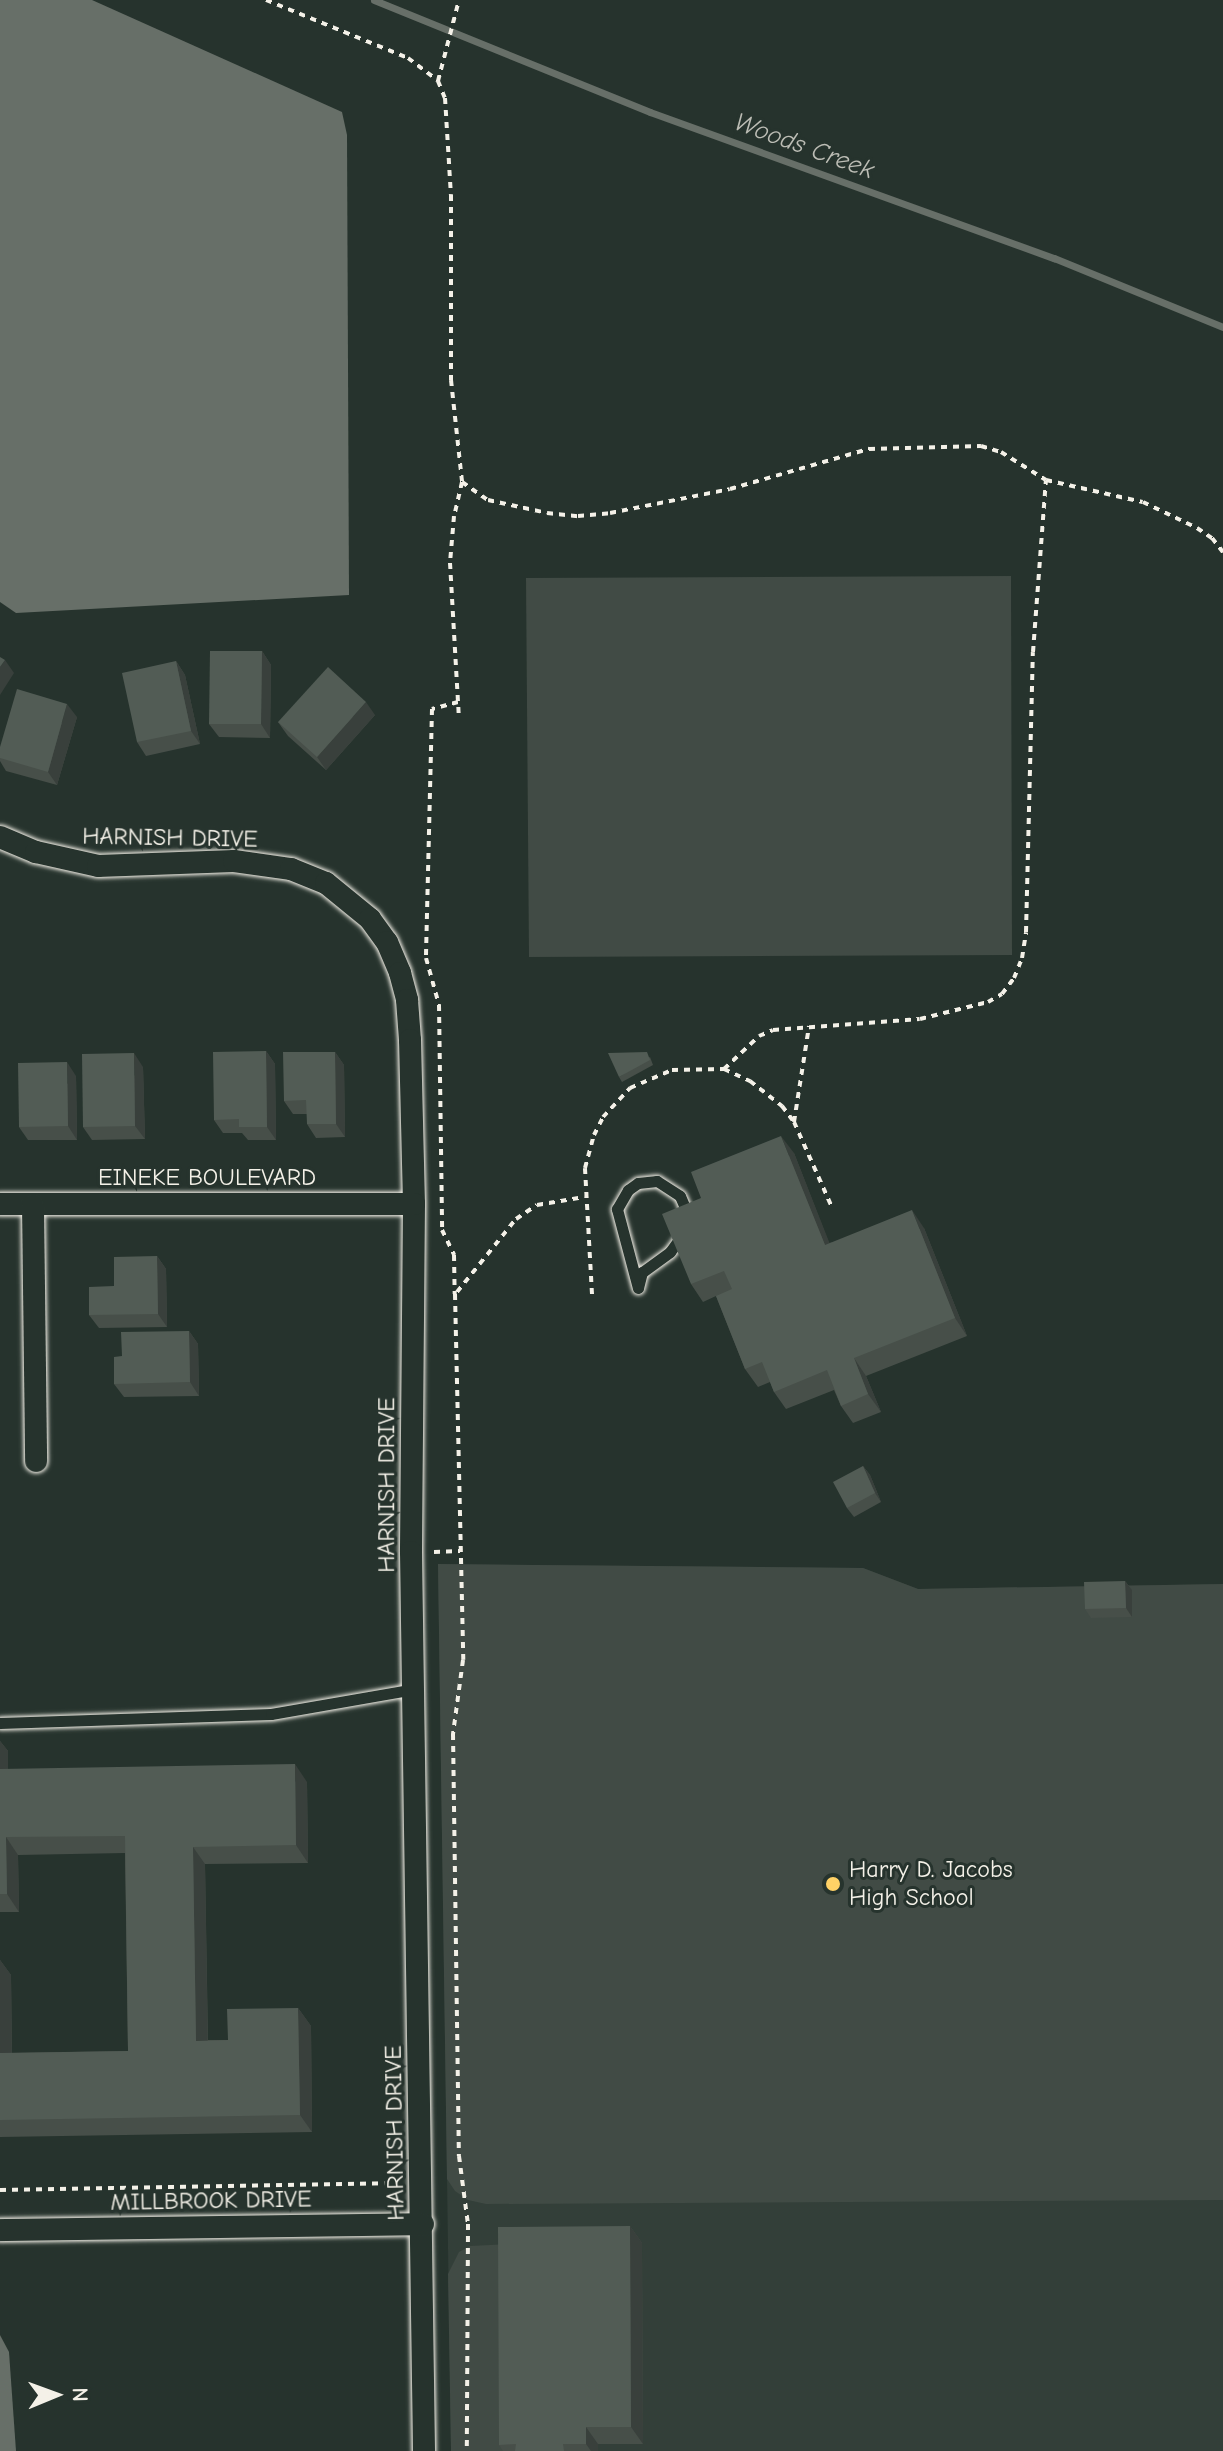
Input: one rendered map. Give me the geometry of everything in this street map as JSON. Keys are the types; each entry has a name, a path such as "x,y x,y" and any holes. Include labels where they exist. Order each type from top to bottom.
{"street":[{"name":"HARNISH DRIVE","path":"0,837 36,852 98,866 234,861 291,869 326,883 348,899 387,942 407,1000 414,1204 411,1552 424,2451"},
{"name":"EINEKE BOULEVARD","path":"0,1204 414,1204"},
{"path":"33,1205 36,1461"},
{"name":"MILLBROOK DRIVE","path":"0,2230 423,2224"}],"lane":[{"path":"657,1181 680,1196 685,1208 683,1234 670,1252 642,1272 638,1288 617,1209 628,1190 638,1183 657,1181"},
{"path":"0,1723 271,1714 415,1689"}],"path":[{"path":"266,0 408,58 438,81 445,98 450,181 451,380 462,482 454,516 450,563 459,717"},
{"path":"438,81 459,0"},
{"path":"462,482 488,500 547,513 589,515 730,489 869,449 952,444 981,446 1001,452 1046,480 1143,502 1197,528 1212,538 1223,552"},
{"path":"724,1069 759,1036 773,1030 920,1019 988,1002 1002,994 1014,978 1022,958 1026,932 1033,652 1046,480"},
{"path":"458,702 432,709 426,958 439,1005 442,1230 454,1255 463,1660 453,1734 459,2156 468,2224 467,2451"},
{"path":"794,1122 809,1026"},
{"path":"592,1294 584,1197 585,1168 594,1135 603,1117 630,1088 672,1070 724,1069 750,1081 782,1106 794,1122 831,1205"},
{"path":"455,1294 516,1219 537,1205 584,1197"},
{"path":"0,2190 388,2183"}],"shaded area":[{"path":"0,0 92,0 342,112 347,135 349,595 16,613 0,602"},
{"path":"1011,576 1012,955 529,957 526,578"},
{"name":"Harry D. Jacobs High School","path":"438,1564 863,1568 918,1589 1223,1584 1223,2451 451,2451"},
{"name":"Harry D. Jacobs High School","path":"438,1564 863,1568 918,1589 1223,1584 1223,2200 486,2204 468,2200 455,2191 447,2179"},
{"path":"510,2244 511,2451 451,2451 448,2274 459,2252 470,2246"},
{"path":"0,2335 9,2352 16,2451 0,2451"}],"building":[{"path":"210,651 262,651 261,724 209,724"},
{"path":"176,661 191,731 137,742 122,673"},
{"path":"328,667 366,702 317,757 278,722"},
{"path":"17,689 67,704 48,772 0,758 0,747"},
{"path":"266,1051 267,1127 239,1127 239,1119 214,1120 213,1052"},
{"path":"283,1052 335,1052 336,1124 307,1124 306,1100 284,1101"},
{"path":"647,1052 650,1060 619,1077 608,1053"},
{"path":"134,1053 135,1126 83,1127 82,1054"},
{"path":"67,1062 68,1126 19,1127 18,1063"},
{"path":"781,1136 825,1245 912,1210 955,1318 854,1358 868,1394 841,1406 827,1370 774,1392 762,1362 745,1369 716,1296 732,1289 724,1271 691,1284 662,1214 701,1198 691,1172"},
{"path":"157,1256 158,1314 89,1315 89,1287 114,1286 114,1257"},
{"path":"189,1331 190,1382 114,1384 114,1357 122,1356 121,1332"},
{"path":"863,1466 875,1493 847,1508 833,1482"},
{"path":"1125,1581 1126,1608 1085,1609 1084,1582"},
{"path":"295,1764 296,1845 193,1847 196,2041 228,2040 227,2009 298,2008 300,2115 0,2120 0,2053 128,2051 125,1836 6,1837 7,1894 0,1894 0,1769"},
{"path":"630,2226 631,2427 586,2427 586,2444 563,2444 564,2451 515,2451 516,2444 499,2445 498,2227"}],"waterway":[{"name":"Woods Creek","path":"374,0 650,112 1054,258 1223,327"}],"place":[{"name":"Harry D. Jacobs High School","path":"833,1884"}]}
